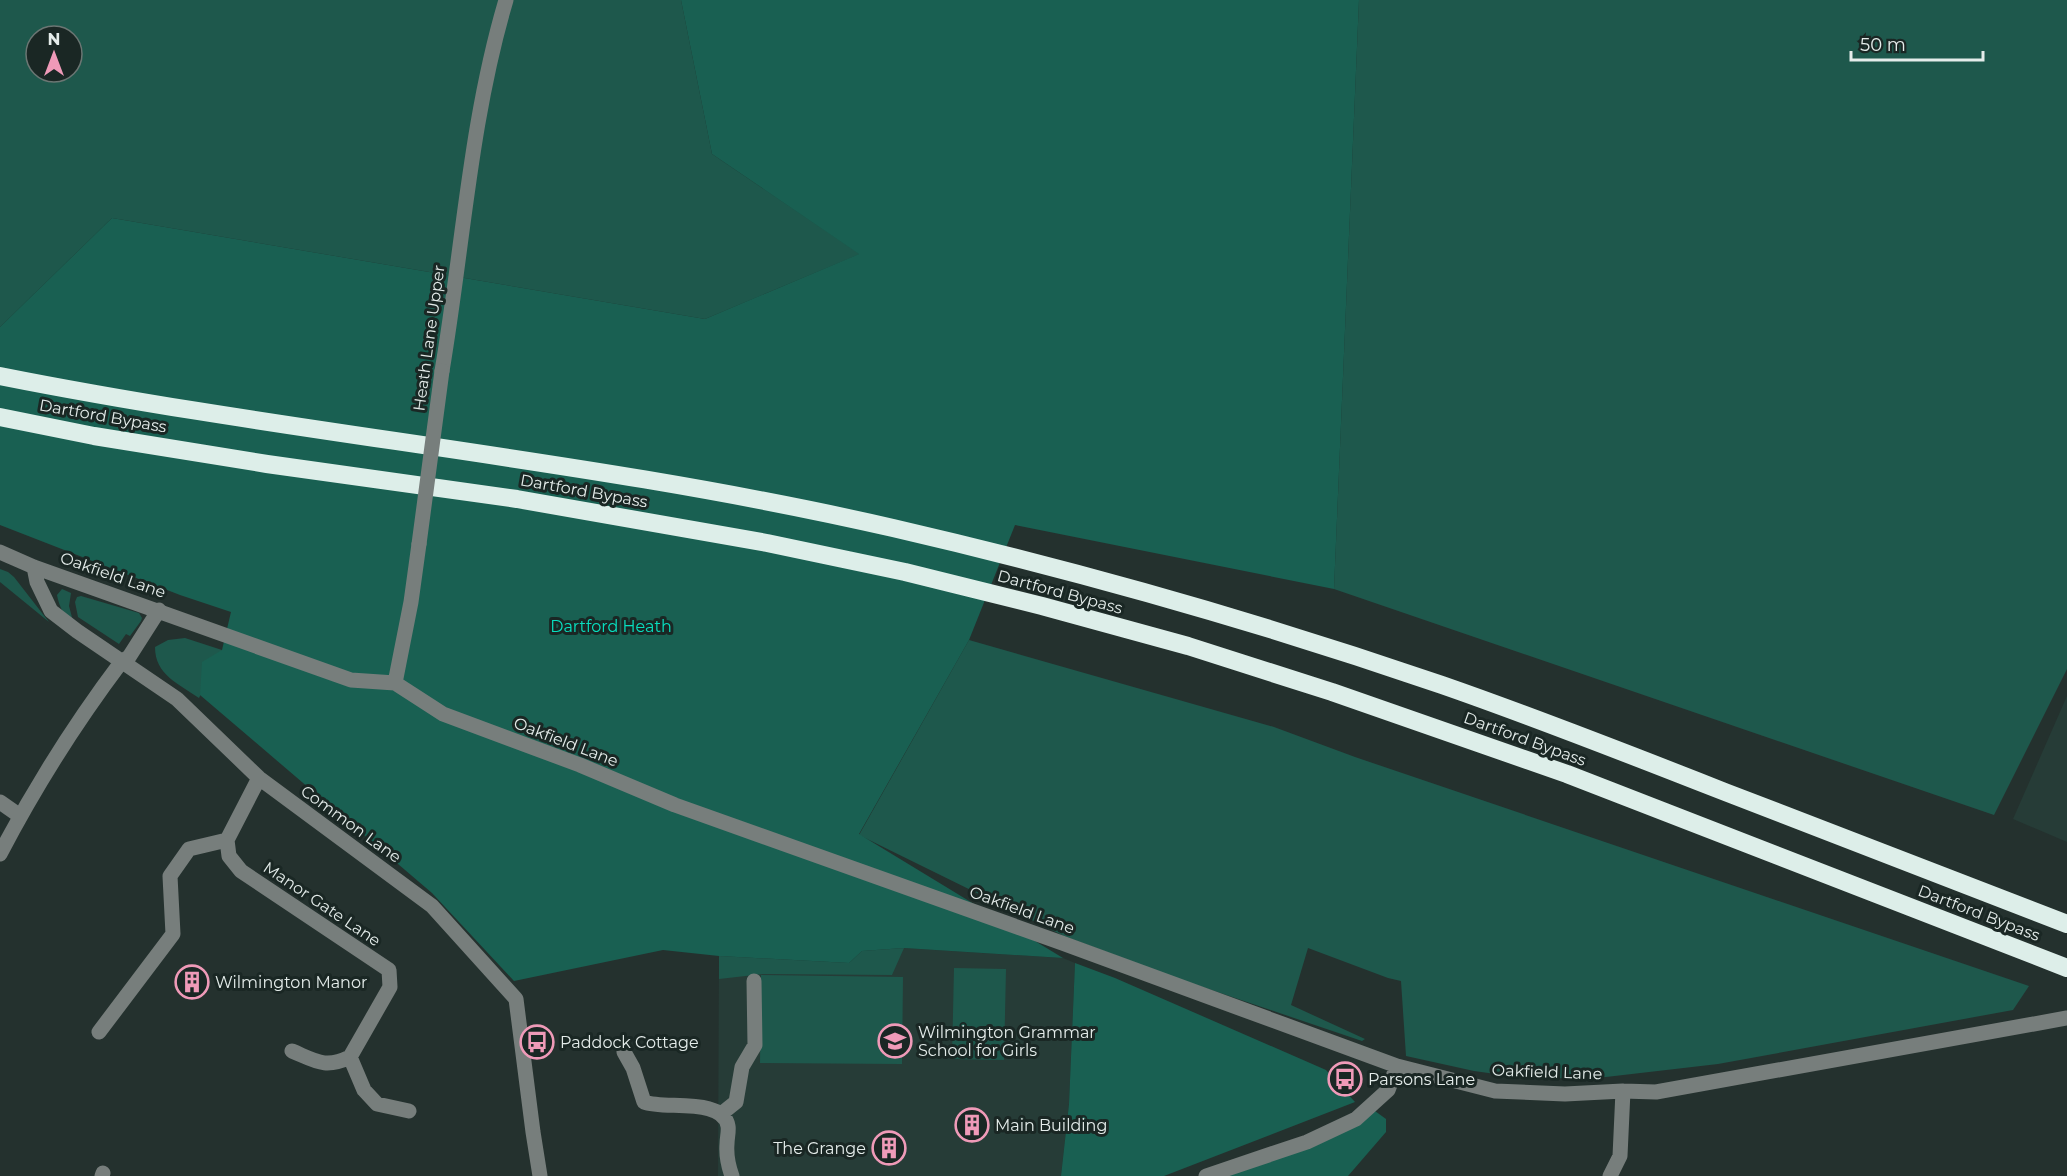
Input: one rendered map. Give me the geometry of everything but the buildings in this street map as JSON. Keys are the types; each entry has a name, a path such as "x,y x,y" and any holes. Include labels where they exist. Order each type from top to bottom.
{"highway":[{"name":"Dartford Bypass","path":"0,376 97,395 232,417 494,454 718,492 887,527 1055,567 1188,604 1446,687 1627,754 2067,924"},
{"name":"Dartford Bypass","path":"0,417 105,438 267,464 518,499 767,543 905,572 1042,606 1188,646 1321,688 1556,770 2067,968"}],"street":[{"name":"Heath Lane Upper","path":"394,683 411,602 482,94 494,39 506,0"},
{"name":"Oakfield Lane","path":"0,552 34,567 351,680 394,683 443,714 580,765 675,805 1397,1066 1495,1091 1565,1094 1656,1092 2067,1018"},
{"name":"Common Lane","path":"34,567 37,582 51,611 177,699 259,778 432,906 516,999 540,1176"},
{"path":"0,854 20,816 86,708 122,661 129,657 159,610"},
{"path":"99,1032 172,934 170,876 189,849 227,840 259,778"},
{"path":"0,802 20,816"},
{"name":"Manor Gate Lane","path":"227,840 229,856 242,871 389,970 390,987 350,1057"},
{"path":"721,1114 736,1102 742,1067 755,1046 754,981"},
{"path":"292,1051 318,1062 336,1064 350,1057 364,1090 377,1104 409,1110"},
{"path":"624,1052 633,1068 644,1102 653,1106 707,1108 721,1114 728,1124 727,1164 732,1176"},
{"path":"1206,1176 1307,1142 1356,1119 1388,1090 1397,1066"},
{"path":"1610,1176 1620,1156 1623,1091"}],"shaded area":[{"path":"2067,696 2067,842 2013,819"},
{"name":"Wilmington Grammar School for Girls","path":"904,948 1063,958 1075,963 1069,1104 1061,1176 718,1176 719,956 849,963 862,951"}],"green space":[{"path":"0,0 681,0 712,154 860,254 705,319 112,218 0,327"},
{"name":"Dartford Heath","path":"681,0 1359,0 1334,589 1015,525 969,640 859,834 1063,958 904,948 862,951 849,963 719,956 663,950 514,981 432,893 200,695 202,662 222,650 231,612 180,595 0,525 0,327 112,218 705,319 859,254 712,154"},
{"path":"1359,0 2067,0 2067,669 1994,815 1334,589"},
{"path":"0,569 14,577 49,622 0,582"},
{"path":"62,589 71,593 69,606 73,621 64,613 59,603 57,595"},
{"path":"81,596 139,613 141,621 130,636 126,634 119,644 78,617 75,602 77,597"},
{"path":"185,638 222,650 199,698 170,678 159,665 156,657 155,647 168,640"},
{"path":"969,640 1274,727 1355,757 2029,986 2013,1010 1718,1064 1606,1077 1532,1079 1474,1071 1406,1056 1401,981 1308,948 1291,1005 1365,1039 1362,1041 1179,979 1064,936 859,835"},
{"path":"904,948 892,975 763,974 719,979 719,956 849,963 862,951"},
{"path":"1075,963 1115,978 1326,1070 1355,1102 1164,1176 1061,1176 1069,1104"},
{"path":"954,968 1006,969 1004,1060 952,1059"},
{"path":"761,975 903,977 902,1064 760,1063"},
{"path":"1375,1111 1386,1119 1386,1132 1348,1176 1215,1176"}],"place":[{"name":"Wilmington Manor","path":"192,982"},
{"name":"Wilmington Grammar School for Girls","path":"895,1041"},
{"name":"Paddock Cottage","path":"537,1042"},
{"name":"Parsons Lane","path":"1345,1079"},
{"name":"Main Building","path":"972,1125"},
{"name":"The Grange","path":"889,1148"}]}
